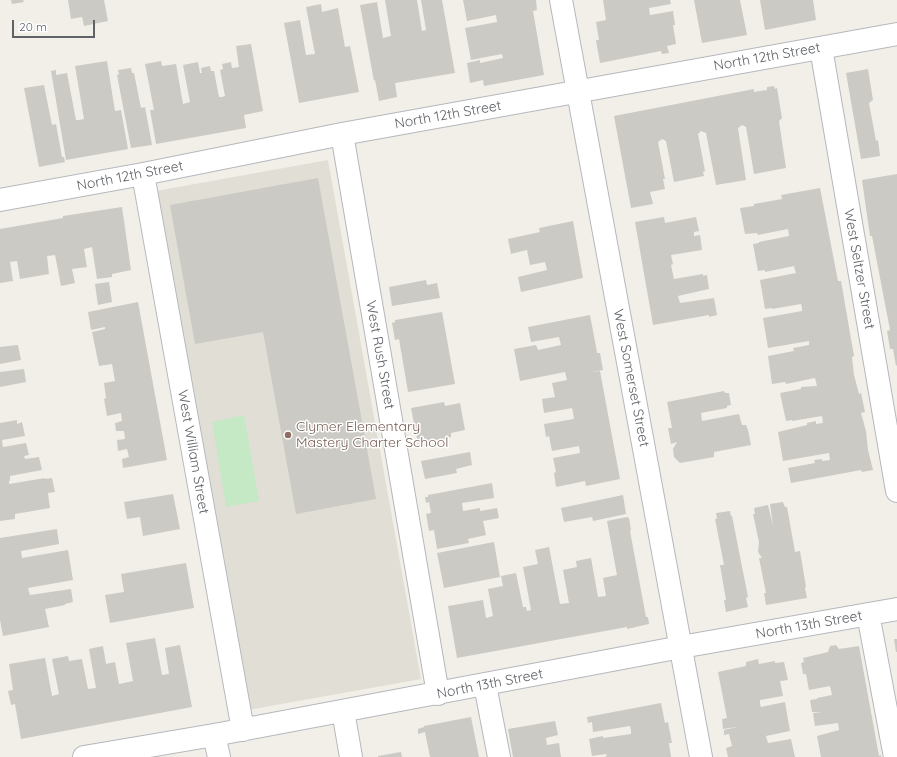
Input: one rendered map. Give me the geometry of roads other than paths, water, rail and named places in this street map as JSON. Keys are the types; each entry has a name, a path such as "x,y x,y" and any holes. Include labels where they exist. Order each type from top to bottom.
{"street":[{"name":"West Somerset Street","path":"561,0 701,757"},
{"name":"North 12th Street","path":"0,200 143,174 342,134 897,34"},
{"name":"West Seltzer Street","path":"821,48 897,491"},
{"name":"West Rush Street","path":"342,134 438,694"},
{"name":"West William Street","path":"143,174 243,730"},
{"name":"North 13th Street","path":"84,757 243,730 681,647 897,609"},
{"path":"868,614 895,757"},
{"path":"486,685 499,757"},
{"path":"342,711 351,757"},
{"path":"214,735 219,757"}],"place":[{"name":"Clymer Elementary Mastery Charter School","path":"288,435"}]}
